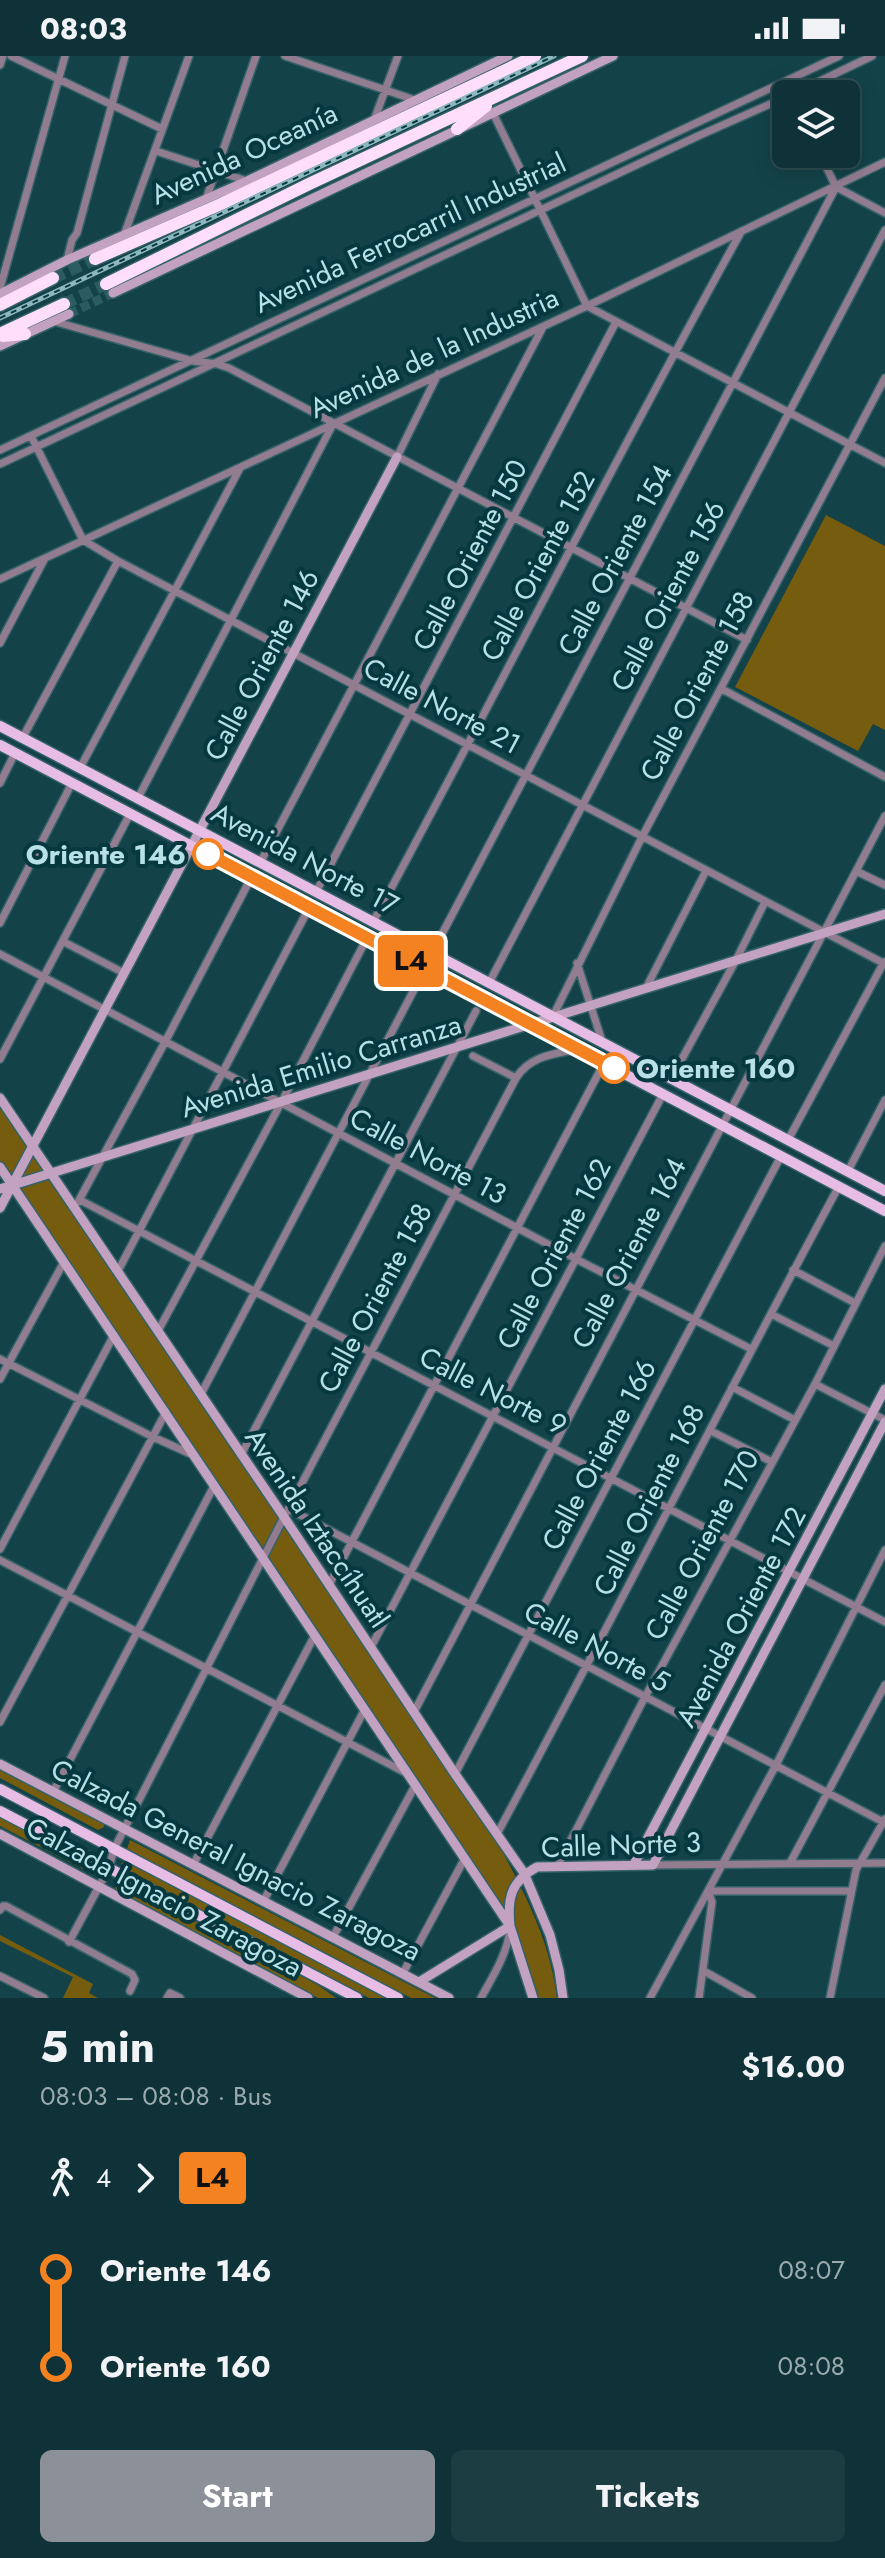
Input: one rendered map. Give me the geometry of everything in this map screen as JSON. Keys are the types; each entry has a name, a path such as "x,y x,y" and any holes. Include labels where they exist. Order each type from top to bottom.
{"highway":[{"name":"Avenida Oceanía","path":"95,259 221,204 535,56"},
{"name":"Avenida Oceanía","path":"109,288 582,56"},
{"path":"457,129 504,92"},
{"path":"0,305 53,278"},
{"path":"0,335 67,309"},
{"path":"0,335 25,334"}],"main road":[{"name":"Avenida Oceanía","path":"0,294 67,260 247,181 508,56"},
{"name":"Avenida Oceanía","path":"109,288 613,56"},
{"path":"0,346 53,321 67,309"},
{"name":"Calle Oriente 146","path":"0,1208 397,457"},
{"name":"Avenida Norte 17","path":"0,726 885,1191"},
{"name":"Avenida Norte 17","path":"0,745 885,1211"},
{"name":"Avenida Emilio Carranza","path":"0,1189 885,914"},
{"name":"Avenida Iztaccíhuatl","path":"0,1098 77,1204 241,1455 287,1513 329,1585 524,1873 550,1935 563,1998"},
{"path":"0,1167 510,1926 533,1998"},
{"name":"Avenida Oriente 172","path":"634,1864 885,1389"},
{"name":"Avenida Oriente 172","path":"653,1865 885,1421"},
{"name":"Calzada General Ignacio Zaragoza","path":"0,1764 449,1998"},
{"name":"Calzada General Ignacio Zaragoza","path":"0,1789 398,1998"},
{"path":"0,1811 357,1998"},
{"name":"Calzada Ignacio Zaragoza","path":"0,1834 305,1997"},
{"name":"Calle Norte 3","path":"510,1926 509,1910 515,1884 524,1873 537,1867 653,1865"},
{"path":"419,1982 510,1926"},
{"path":"327,1982 344,1998"}],"street":[{"path":"0,65 3,56"},
{"path":"11,56 162,129"},
{"path":"0,288 65,56"},
{"path":"67,260 125,56"},
{"path":"124,235 189,56"},
{"path":"206,199 256,56"},
{"path":"285,56 415,100"},
{"path":"374,120 398,56"},
{"name":"Avenida Ferrocarril Industrial","path":"788,80 839,56"},
{"path":"821,80 872,56"},
{"name":"Avenida Ferrocarril Industrial","path":"0,450 772,87"},
{"name":"Avenida Ferrocarril Industrial","path":"0,464 772,103"},
{"path":"493,113 587,306 885,463"},
{"path":"692,124 698,136"},
{"path":"156,151 247,181"},
{"name":"Avenida de la Industria","path":"0,579 587,306 885,162"},
{"path":"827,168 836,186 885,213"},
{"name":"Calle Oriente 154","path":"432,953 836,186"},
{"name":"Calle Oriente 156","path":"489,983 885,230"},
{"name":"Calle Oriente 152","path":"373,922 469,746 674,352 742,231"},
{"path":"53,321 193,361 217,364 334,422 747,640"},
{"name":"Calle Oriente 150","path":"316,892 616,322"},
{"path":"260,863 544,326"},
{"name":"Calle Oriente 146","path":"397,457 438,374"},
{"name":"Calle Oriente 158","path":"553,1016 642,837 885,378"},
{"path":"138,798 334,422"},
{"path":"31,436 83,540"},
{"path":"80,768 240,468"},
{"name":"Calle Norte 21","path":"83,540 884,963"},
{"path":"0,643 45,558"},
{"path":"23,737 118,561"},
{"path":"722,689 885,777"},
{"path":"0,783 15,753"},
{"path":"0,923 72,783"},
{"path":"0,1059 130,814"},
{"name":"Calle Oriente 164","path":"414,1712 885,816"},
{"path":"646,988 706,871"},
{"path":"856,871 885,885"},
{"path":"77,1204 251,878"},
{"path":"671,1079 765,902"},
{"path":"118,1271 309,908"},
{"path":"158,1331 367,938"},
{"path":"64,942 124,973"},
{"name":"Calle Norte 13","path":"0,954 751,1349"},
{"path":"577,963 602,1042"},
{"path":"788,1140 884,963"},
{"path":"201,1394 425,969"},
{"path":"241,1455 476,1011"},
{"name":"Calle Oriente 158","path":"69,1942 109,1868 114,1849 206,1668 516,1078 531,1061 578,1049"},
{"path":"473,1056 516,1078"},
{"path":"329,1585 604,1063"},
{"name":"Calle Oriente 162","path":"371,1647 663,1094"},
{"path":"848,1171 885,1100"},
{"name":"Calle Oriente 166","path":"455,1774 781,1156"},
{"name":"Calle Oriente 168","path":"497,1834 839,1186"},
{"name":"Calle Norte 9","path":"77,1204 140,1230 885,1622"},
{"name":"Calle Oriente 170","path":"558,1865 645,1697 815,1384 885,1246"},
{"path":"0,1379 64,1262"},
{"path":"793,1270 855,1303"},
{"path":"771,1314 834,1346"},
{"path":"0,1549 114,1335"},
{"path":"0,1359 195,1456"},
{"path":"815,1384 885,1421"},
{"path":"732,1387 795,1420"},
{"path":"0,1722 166,1412"},
{"path":"711,1431 772,1462"},
{"path":"53,1792 214,1486"},
{"name":"Calle Norte 5","path":"287,1513 351,1543 884,1822"},
{"path":"650,1998 775,1767 885,1550"},
{"path":"0,1560 413,1780 333,1937"},
{"path":"193,1865 315,1635"},
{"path":"790,1863 885,1685"},
{"path":"263,1902 365,1709"},
{"path":"830,1998 850,1891 859,1863 884,1822"},
{"path":"403,1973 465,1858"},
{"name":"Calle Norte 3","path":"653,1865 885,1863"},
{"path":"708,1891 850,1891"},
{"path":"699,1998 712,1902 708,1891"},
{"path":"0,1910 6,1906 134,1976 130,1991"},
{"path":"481,1998 501,1963 510,1926"},
{"path":"704,1971 752,1998"},
{"path":"0,1976 44,1998"},
{"path":"167,1998 170,1993 180,1998"}],"shaded area":[{"path":"826,515 885,546 885,730 873,724 858,751 735,687"},
{"path":"0,1102 495,1838 542,1935 557,1998 536,1998 517,1929 0,1163"},
{"path":"0,1767 104,1823 104,1827 98,1830 0,1778"},
{"path":"0,1811 102,1867 100,1878 0,1826"},
{"path":"130,1840 435,1998 411,1998 127,1849"},
{"path":"126,1862 386,1998 369,1998 125,1870 121,1863"},
{"path":"115,1882 318,1985 336,1998 318,1998 118,1895"},
{"path":"0,1935 93,1984 89,1993 98,1998 63,1998 73,1977 0,1941"}],"tunnel":[{"path":"53,278 95,259"},
{"path":"64,304 106,284"},
{"path":"69,314 113,293"}],"railway":[{"path":"0,318 554,56"}],"bus line":[{"name":"L4","path":"208,854 614,1068"}],"place":[{"name":"Oriente 146","path":"208,854"},
{"name":"Oriente 160","path":"614,1068"}]}
